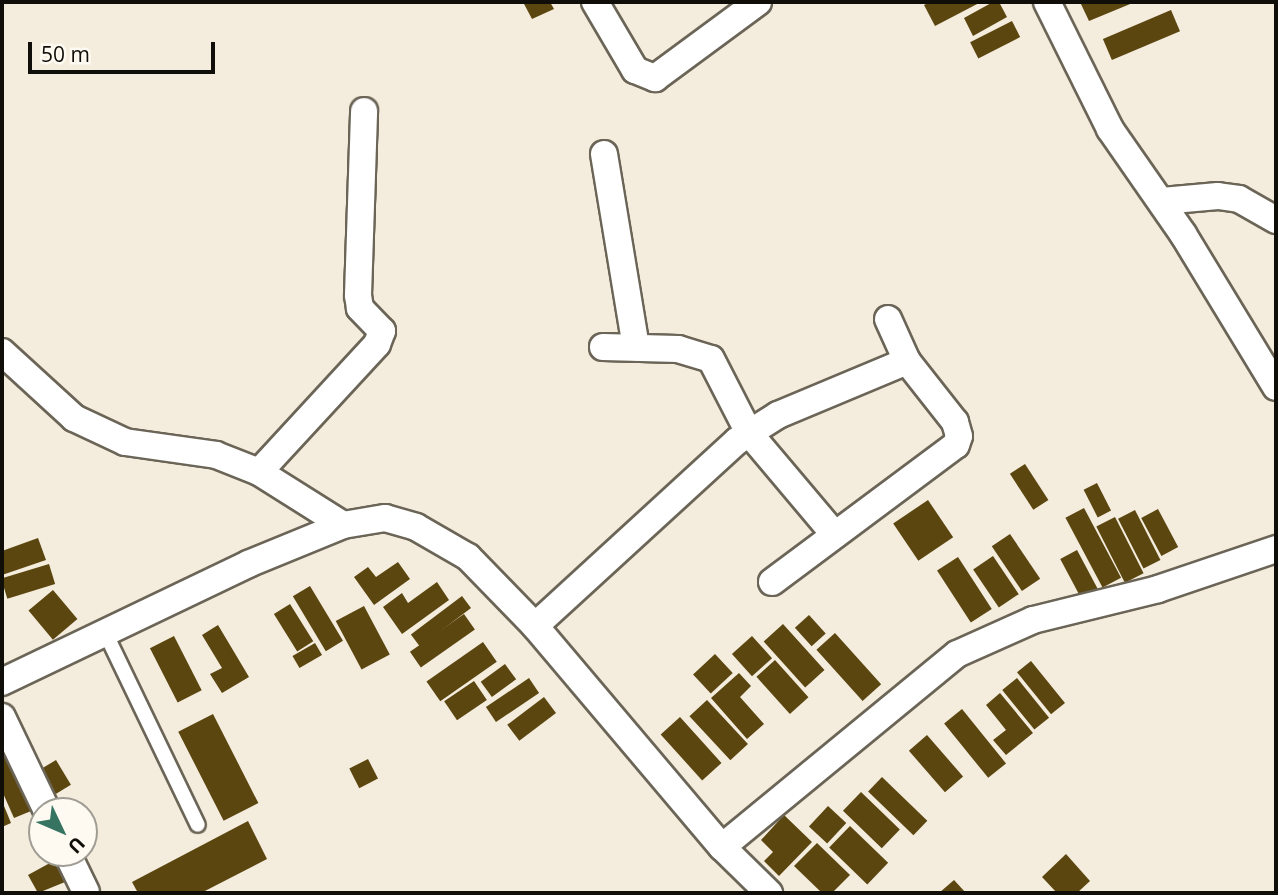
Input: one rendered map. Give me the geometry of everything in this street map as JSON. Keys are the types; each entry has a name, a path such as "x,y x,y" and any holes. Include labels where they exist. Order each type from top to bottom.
{"street":[{"path":"595,2 635,70 655,78 758,2"},
{"path":"1047,2 1110,129 1162,201 1276,387"},
{"path":"258,472 377,344 382,331 360,308 358,295 363,111"},
{"path":"604,154 636,348"},
{"path":"1162,201 1218,196 1239,199 1276,220"},
{"path":"772,582 956,445 959,436 955,422 907,360 888,319"},
{"path":"603,347 678,349 711,359 720,370 749,433 835,535"},
{"path":"2,352 74,418 125,442 216,455 258,472 342,525"},
{"path":"535,626 749,433 778,415 907,360"},
{"path":"2,682 104,630 342,525 385,518 416,527 468,557 535,626 722,847 769,893"},
{"path":"722,847 957,654 1033,620 1158,589 1276,549"},
{"path":"2,717 40,797"},
{"path":"74,867 86,892"}],"lane":[{"path":"104,630 198,825"}],"building":[{"path":"523,2 550,2 554,9 532,19"},
{"path":"930,2 981,2 935,26 924,5"},
{"path":"993,2 999,2 1007,17 973,36 964,18"},
{"path":"1080,2 1135,2 1089,21"},
{"path":"1171,10 1180,31 1112,60 1103,39"},
{"path":"1012,21 1020,37 978,58 970,42"},
{"path":"1025,464 1048,500 1033,510 1010,474"},
{"path":"1097,483 1111,511 1098,517 1084,490"},
{"path":"928,500 953,537 918,561 893,523"},
{"path":"1084,508 1121,578 1103,588 1065,518"},
{"path":"1158,509 1178,547 1161,556 1141,518"},
{"path":"1135,510 1160,560 1143,569 1118,519"},
{"path":"1115,517 1144,573 1125,583 1096,527"},
{"path":"1010,534 1040,579 1022,591 992,546"},
{"path":"38,538 46,560 2,575 2,551"},
{"path":"1077,550 1098,589 1081,598 1060,559"},
{"path":"993,556 1019,594 999,608 973,569"},
{"path":"958,557 992,609 971,623 937,571"},
{"path":"398,562 410,579 374,605 354,577 368,567 376,577"},
{"path":"49,564 55,584 7,599 2,578"},
{"path":"437,582 449,600 402,634 383,607 402,593 408,603"},
{"path":"310,586 343,641 326,651 293,596"},
{"path":"53,590 77,619 53,640 28,611"},
{"path":"462,596 471,608 420,646 411,635"},
{"path":"290,604 313,641 297,651 274,614"},
{"path":"364,606 390,655 362,670 336,621"},
{"path":"464,614 475,630 421,667 410,652"},
{"path":"809,615 826,634 812,646 795,628"},
{"path":"783,624 824,670 805,687 764,641"},
{"path":"218,625 249,677 222,693 210,674 222,668 202,635"},
{"path":"835,633 881,684 863,701 816,650"},
{"path":"174,636 202,690 178,703 150,648"},
{"path":"752,636 772,658 752,676 732,654"},
{"path":"483,642 497,662 440,701 426,682"},
{"path":"315,643 322,655 299,668 292,656"},
{"path":"715,654 733,673 711,693 693,674"},
{"path":"775,660 808,697 790,714 756,677"},
{"path":"1031,661 1065,703 1051,714 1017,672"},
{"path":"505,664 516,679 492,697 481,682"},
{"path":"739,673 751,686 740,697 764,724 747,739 711,698"},
{"path":"529,678 539,693 496,722 486,707"},
{"path":"1017,678 1049,718 1034,730 1002,690"},
{"path":"474,681 487,700 457,720 444,701"},
{"path":"1000,693 1033,733 1006,755 993,740 1006,730 986,705"},
{"path":"544,697 556,713 519,741 507,725"},
{"path":"707,700 748,744 730,760 689,716"},
{"path":"962,709 1006,763 988,778 944,723"},
{"path":"213,714 258,803 224,821 178,732"},
{"path":"680,717 721,763 702,780 661,734"},
{"path":"927,735 963,777 945,792 909,751"},
{"path":"12,753 31,797 28,797 28,812 14,818 2,791 2,757"},
{"path":"368,759 378,779 359,788 349,769"},
{"path":"56,760 71,785 52,796 37,771"},
{"path":"882,777 927,821 913,835 868,791"},
{"path":"861,792 900,830 882,848 843,811"},
{"path":"2,801 11,823 2,827"},
{"path":"828,806 846,823 827,844 809,826"},
{"path":"784,815 812,842 779,876 764,861 773,852 761,840"},
{"path":"248,821 267,859 201,893 138,893 132,882"},
{"path":"850,826 888,863 867,884 829,848"},
{"path":"817,843 850,875 832,893 822,893 794,866"},
{"path":"1066,854 1090,881 1077,893 1057,893 1042,877"},
{"path":"43,867 64,867 70,880 38,893 28,875"},
{"path":"954,880 966,893 939,893"}]}
